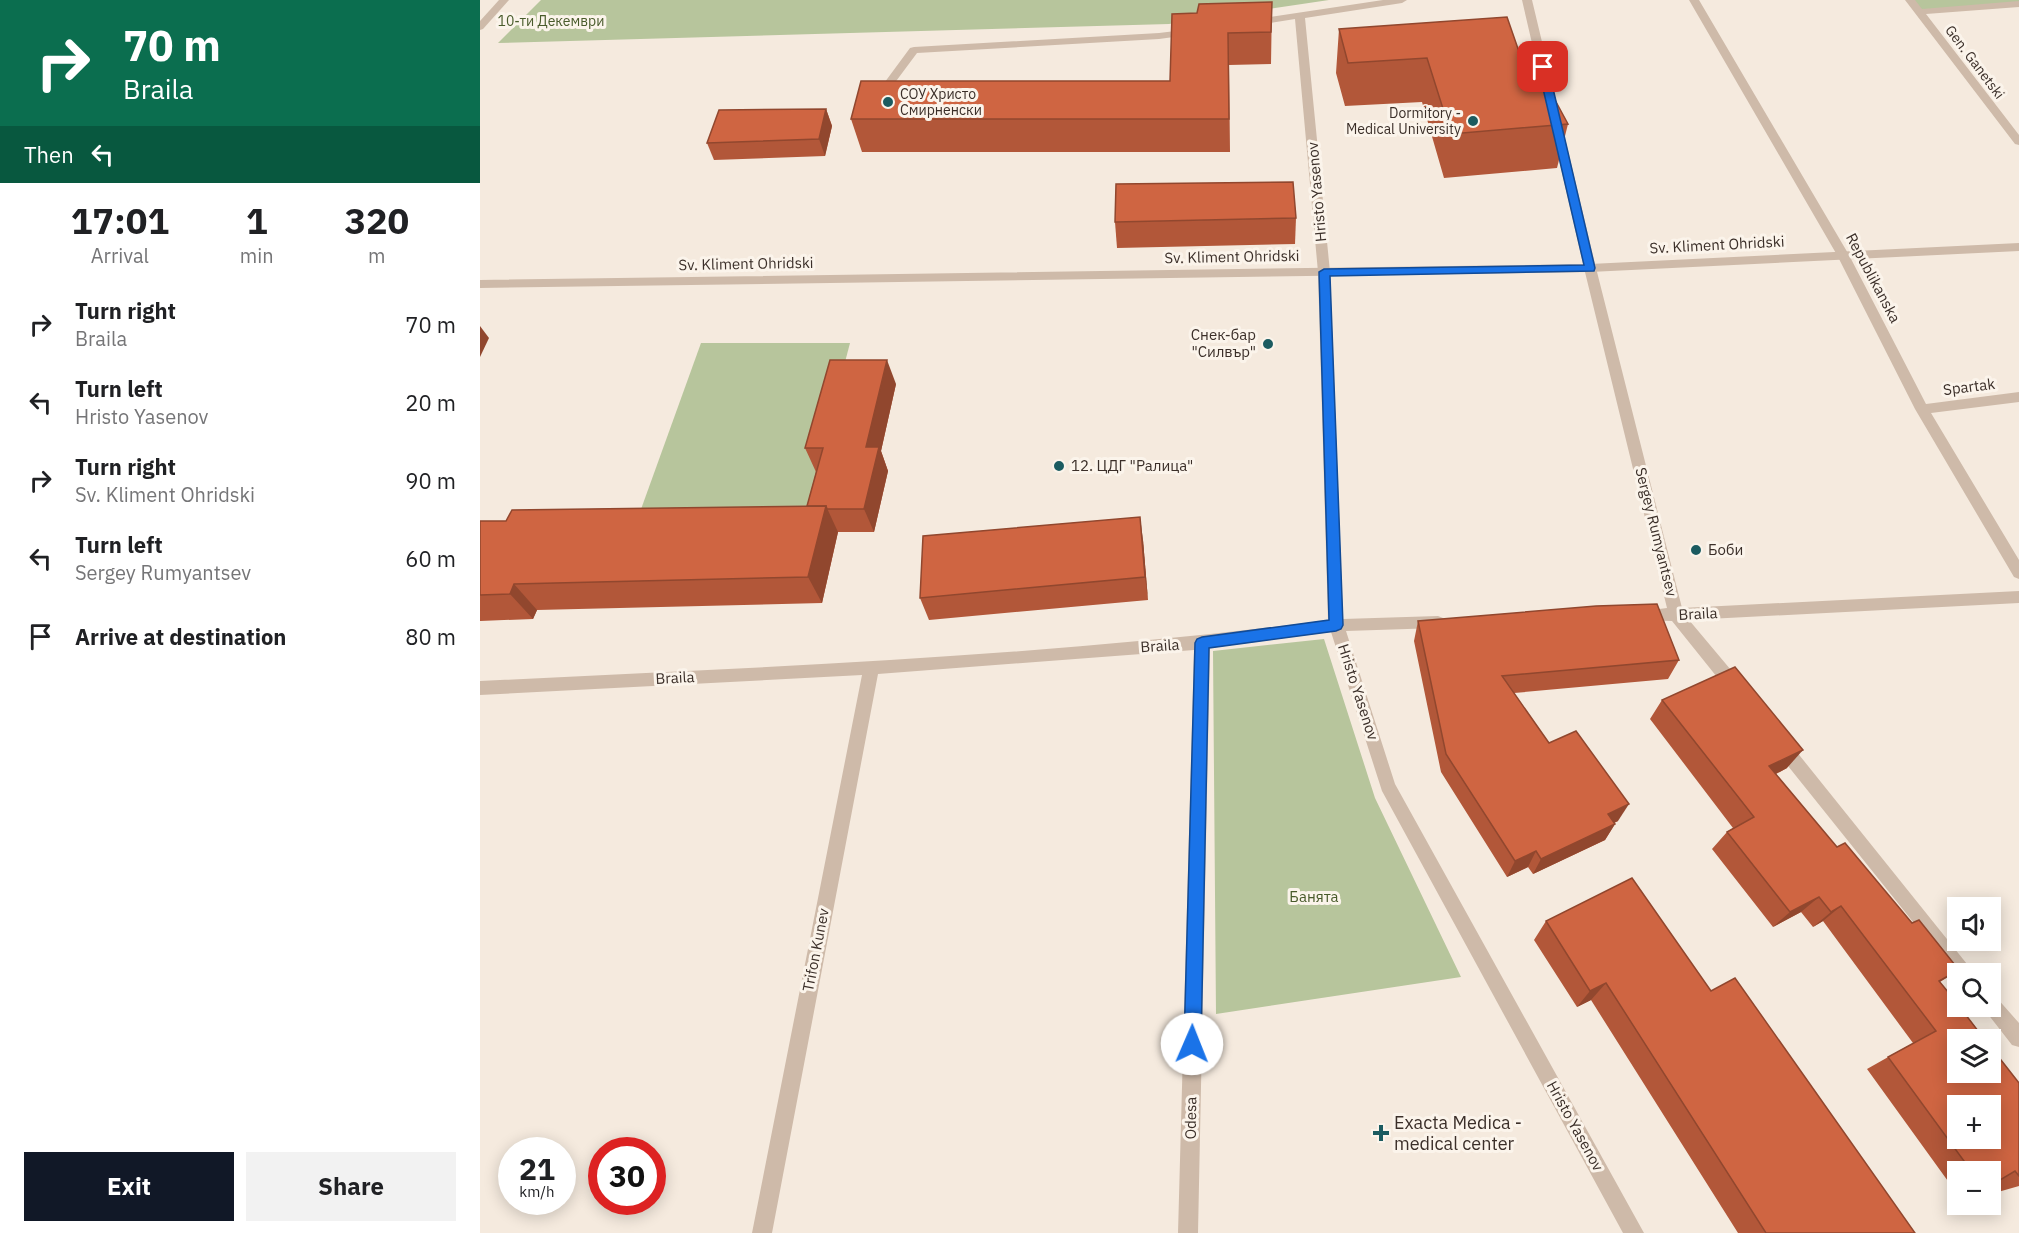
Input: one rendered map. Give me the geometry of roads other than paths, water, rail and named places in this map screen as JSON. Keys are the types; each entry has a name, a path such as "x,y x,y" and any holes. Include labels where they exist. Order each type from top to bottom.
{"street":[{"path":"480,27 504,0"},
{"path":"1241,25 1402,0"},
{"name":"Sergey Rumyantsev","path":"1527,0 1590,268 1676,615 1743,698"},
{"name":"Republikanska","path":"1694,0 1843,255 1922,409 2019,573"},
{"name":"Gen. Ganetski","path":"1910,0 2019,142"},
{"path":"1919,12 2019,4"},
{"name":"Hristo Yasenov","path":"1300,16 1324,272 1336,625 1388,786 1634,1233"},
{"path":"884,90 914,50 1159,36 1206,30"},
{"name":"Sv. Kliment Ohridski","path":"480,284 1590,268 2019,246"},
{"name":"Spartak","path":"1922,409 2019,397"},
{"name":"Braila","path":"1631,616 2019,597"},
{"name":"Braila","path":"480,688 871,668 1202,643 1336,625 1450,622"},
{"name":"Odesa","path":"1188,1233 1202,643"},
{"name":"Trifon Kunev","path":"762,1233 871,668"},
{"path":"1773,735 1957,963"},
{"path":"2001,1016 2019,1038"}],"place":[{"name":"СОУ Христо Смирненски","path":"888,102"},
{"name":"Dormitory - Medical University","path":"1473,121"},
{"name":"Снек-бар \"Силвър\"","path":"1268,344"},
{"name":"12. ЦДГ \"Ралица\"","path":"1059,466"},
{"name":"Боби","path":"1696,550"},
{"name":"Exacta Medica - medical center","path":"1381,1133"}],"park label":[{"name":"10-ти Декември","path":"551,21"},
{"name":"Банята","path":"1314,897"}]}
